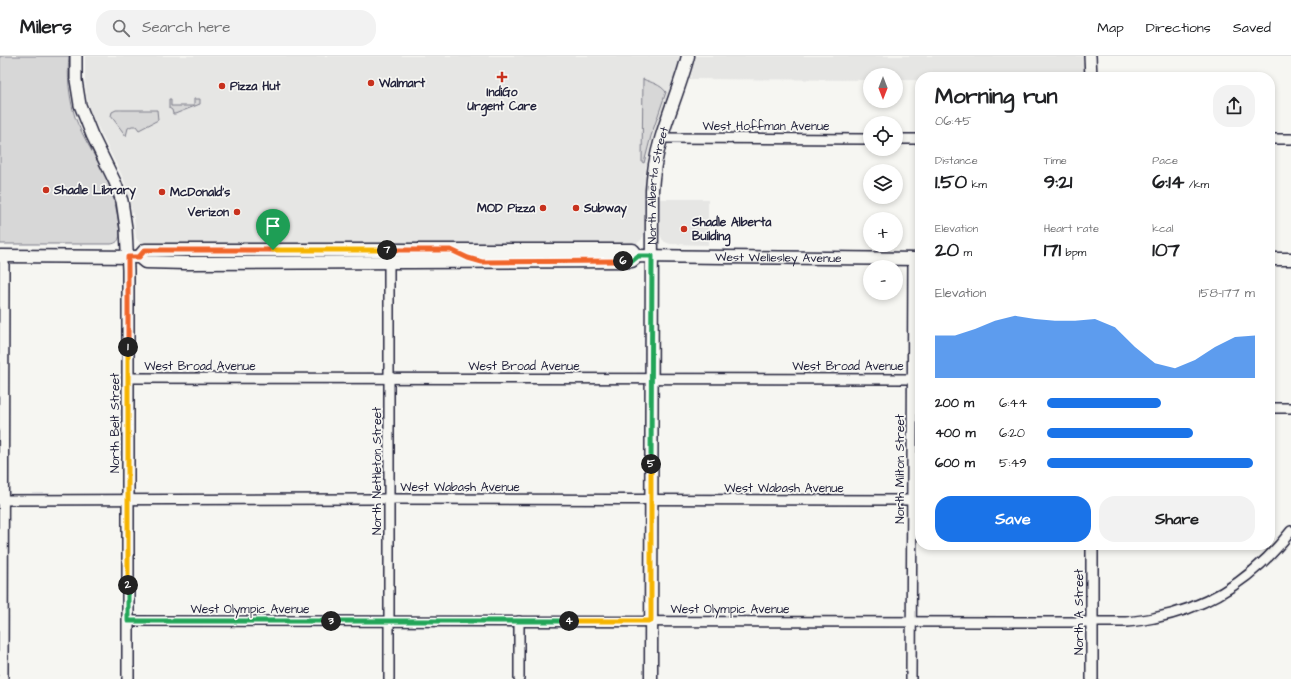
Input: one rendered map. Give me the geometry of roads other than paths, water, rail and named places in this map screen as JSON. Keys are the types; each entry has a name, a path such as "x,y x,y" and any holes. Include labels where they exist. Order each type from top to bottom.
{"main road":[{"name":"North Alberta Street","path":"651,679 652,186 654,167 661,138 688,56"},
{"name":"West Wellesley Avenue","path":"133,257 145,250 633,250 638,256"},
{"path":"413,263 421,258 446,253 451,250 468,258 482,262"},
{"name":"West Wellesley Avenue","path":"2,256 133,257 145,262 389,263 632,261 638,256 915,259"},
{"path":"1275,259 1291,258"}],"street":[{"name":"North Belt Street","path":"76,56 76,80 80,105 92,135 115,182 122,201 126,228 133,257 128,378 128,679"},
{"path":"1090,56 1090,72"},
{"name":"West Hoffman Avenue","path":"661,138 863,139"},
{"path":"903,139 915,139"},
{"path":"1275,139 1291,139"},
{"path":"2,256 3,679"},
{"name":"North Nettleton Street","path":"389,263 389,679"},
{"name":"West Broad Avenue","path":"128,378 915,379"},
{"path":"1275,408 1291,408"},
{"name":"West Wabash Avenue","path":"2,500 915,500"},
{"name":"North Milton Street","path":"911,679 911,622 915,524"},
{"name":"West Olympic Avenue","path":"128,621 1126,622 1154,618 1181,611 1209,600 1236,584 1257,568 1279,547 1291,531"},
{"name":"North A Street","path":"1092,550 1092,679"},
{"path":"519,621 519,679"}],"place":[{"name":"IndiGo Urgent Care","path":"502,77"},
{"name":"Walmart","path":"371,83"},
{"name":"Pizza Hut","path":"222,86"},
{"name":"Shadle Library","path":"46,190"},
{"name":"McDonald's","path":"162,192"},
{"name":"MOD Pizza","path":"543,208"},
{"name":"Subway","path":"576,208"},
{"name":"Verizon","path":"237,212"},
{"name":"Shadle Alberta Building","path":"684,229"}]}
